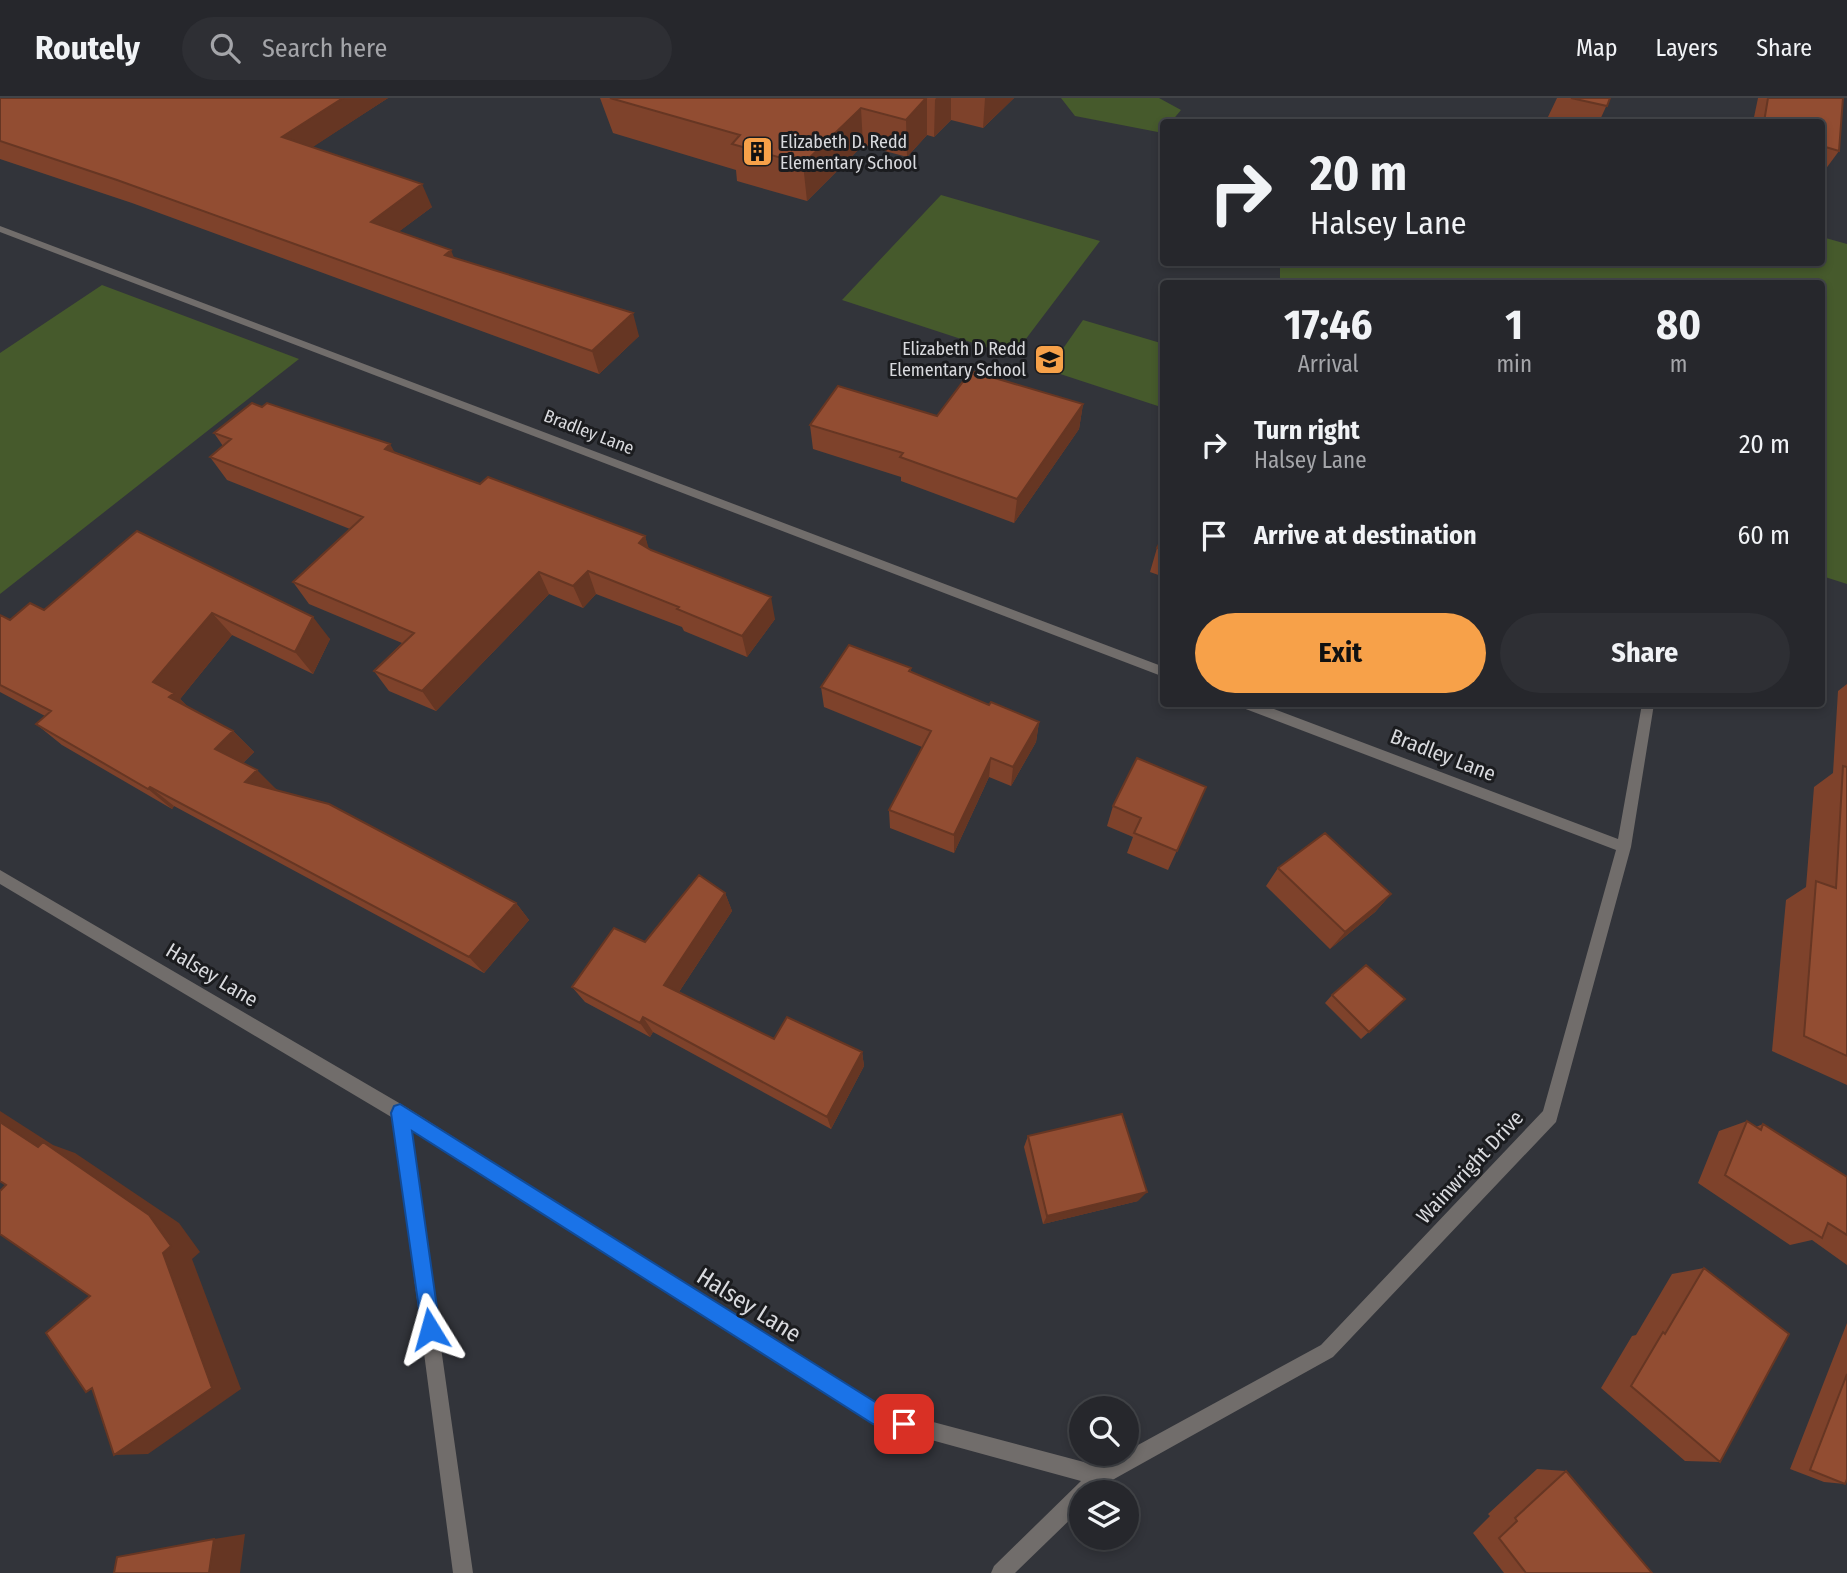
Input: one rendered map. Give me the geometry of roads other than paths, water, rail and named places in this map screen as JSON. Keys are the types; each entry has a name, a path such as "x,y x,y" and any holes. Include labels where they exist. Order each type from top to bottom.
{"street":[{"name":"Bradley Lane","path":"0,229 1160,670"},
{"name":"Bradley Lane","path":"1256,707 1624,847"},
{"name":"Wainwright Drive","path":"1096,1480 1327,1351 1550,1116 1624,847 1647,707"},
{"name":"Halsey Lane","path":"0,876 400,1113 880,1417 1100,1476"},
{"path":"400,1113 463,1573"},
{"name":"Wainwright Drive","path":"1000,1573 1069,1506"}],"place":[{"name":"Elizabeth D. Redd Elementary School","path":"757,152"},
{"name":"Elizabeth D Redd Elementary School","path":"1049,359"}]}
